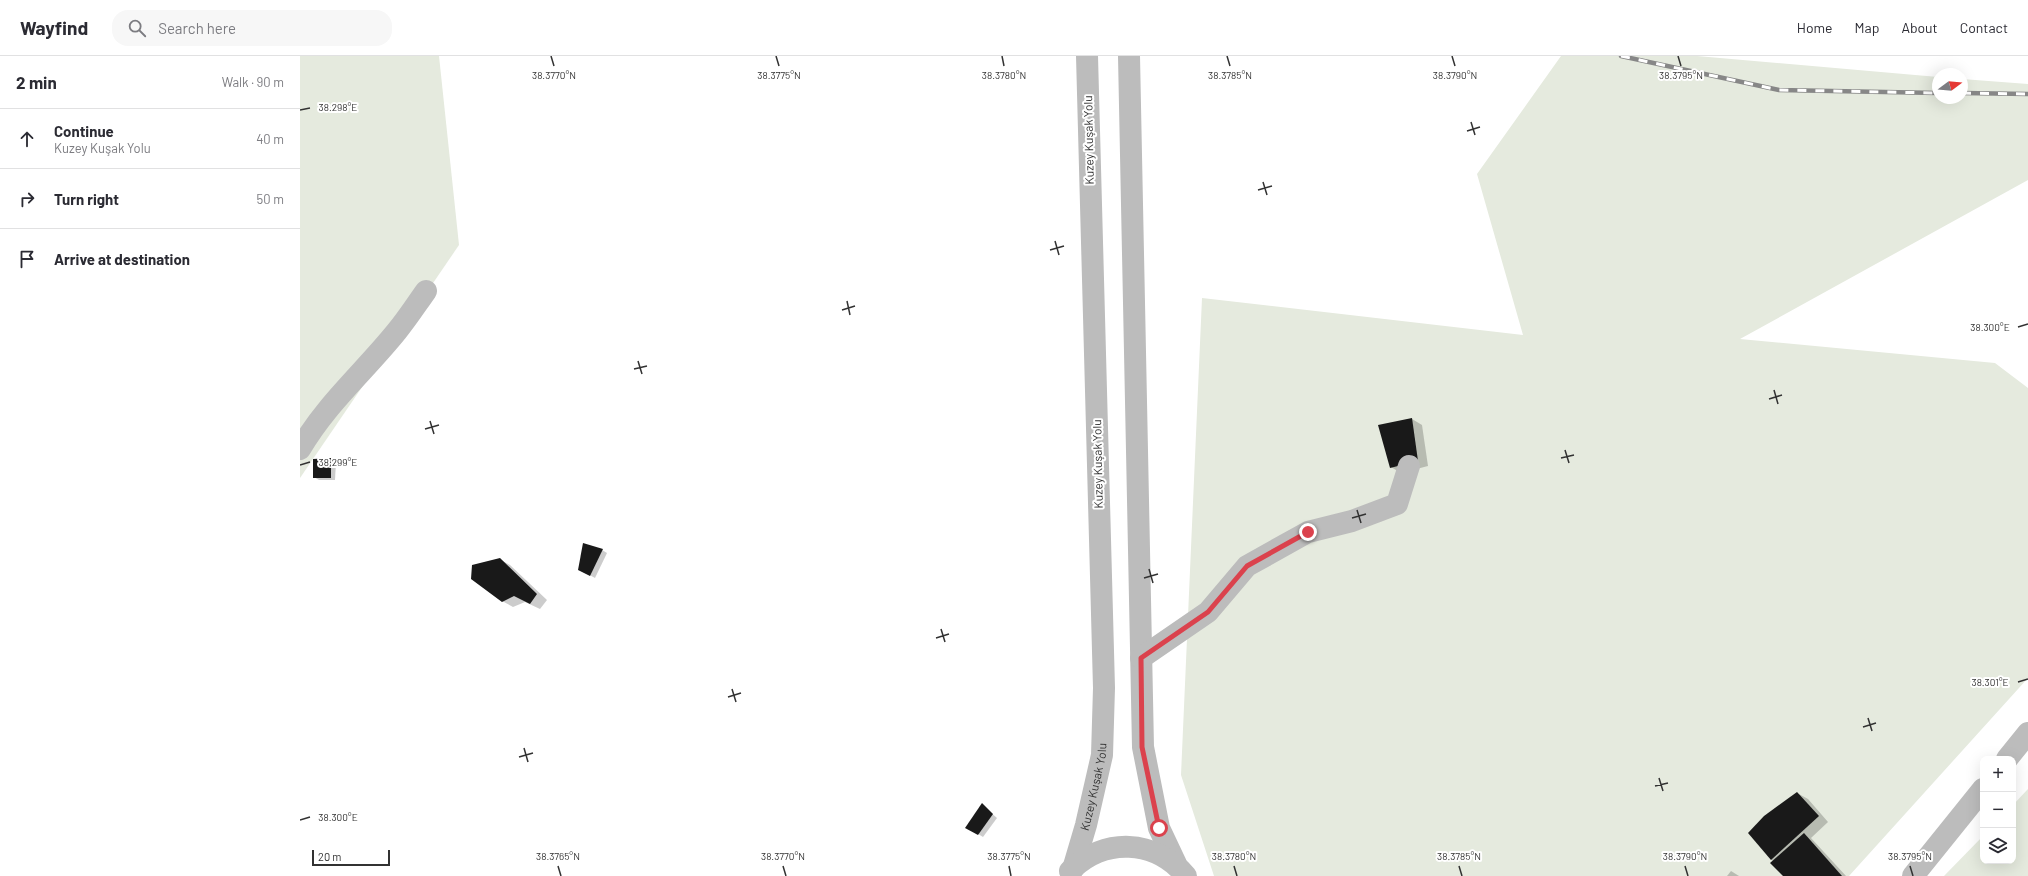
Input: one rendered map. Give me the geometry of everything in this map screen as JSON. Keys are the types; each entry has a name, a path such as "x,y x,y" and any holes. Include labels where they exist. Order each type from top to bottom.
{"main road":[{"name":"Kuzey Kuşak Yolu","path":"1069,872 1086,825 1102,755 1104,688 1087,56"},
{"path":"1130,56 1142,747 1159,828 1181,870"},
{"path":"300,449 314,424 397,331 426,292"},
{"path":"1141,658 1208,612 1247,566 1308,532 1352,521 1397,504 1409,466"},
{"path":"2009,756 2028,733"},
{"path":"1913,876 1981,792"},
{"path":"1069,872 1080,861 1102,850 1126,846 1153,851 1181,870"}],"shaded area":[{"path":"300,56 439,56 459,245 300,478"},
{"path":"1561,56 1697,56 1932,76 1932,104 1968,104 1968,79 2028,84 2028,180 1740,339 1995,363 2028,388 2028,678 1849,876 1214,876 1181,775 1202,298 1523,335 1477,174"},
{"path":"2028,789 2028,876 1944,876 1980,839 1980,864 2016,864 2016,802"}],"building":[{"path":"1412,418 1418,461 1390,468 1378,425"},
{"path":"331,458 331,478 313,478 313,459"},
{"path":"583,543 603,549 590,576 578,570"},
{"path":"500,558 537,594 530,604 514,596 502,602 471,579 472,565"},
{"path":"1797,792 1819,816 1771,860 1748,833 1764,816"},
{"path":"982,803 993,814 978,835 965,828"},
{"path":"1804,833 1842,876 1783,876 1770,863"}],"railway":[{"path":"1621,56 1779,90 1932,93"},
{"path":"1968,93 2028,94"}],"route":[{"path":"1159,828 1142,747 1141,658 1208,612 1247,566 1308,532"}]}
